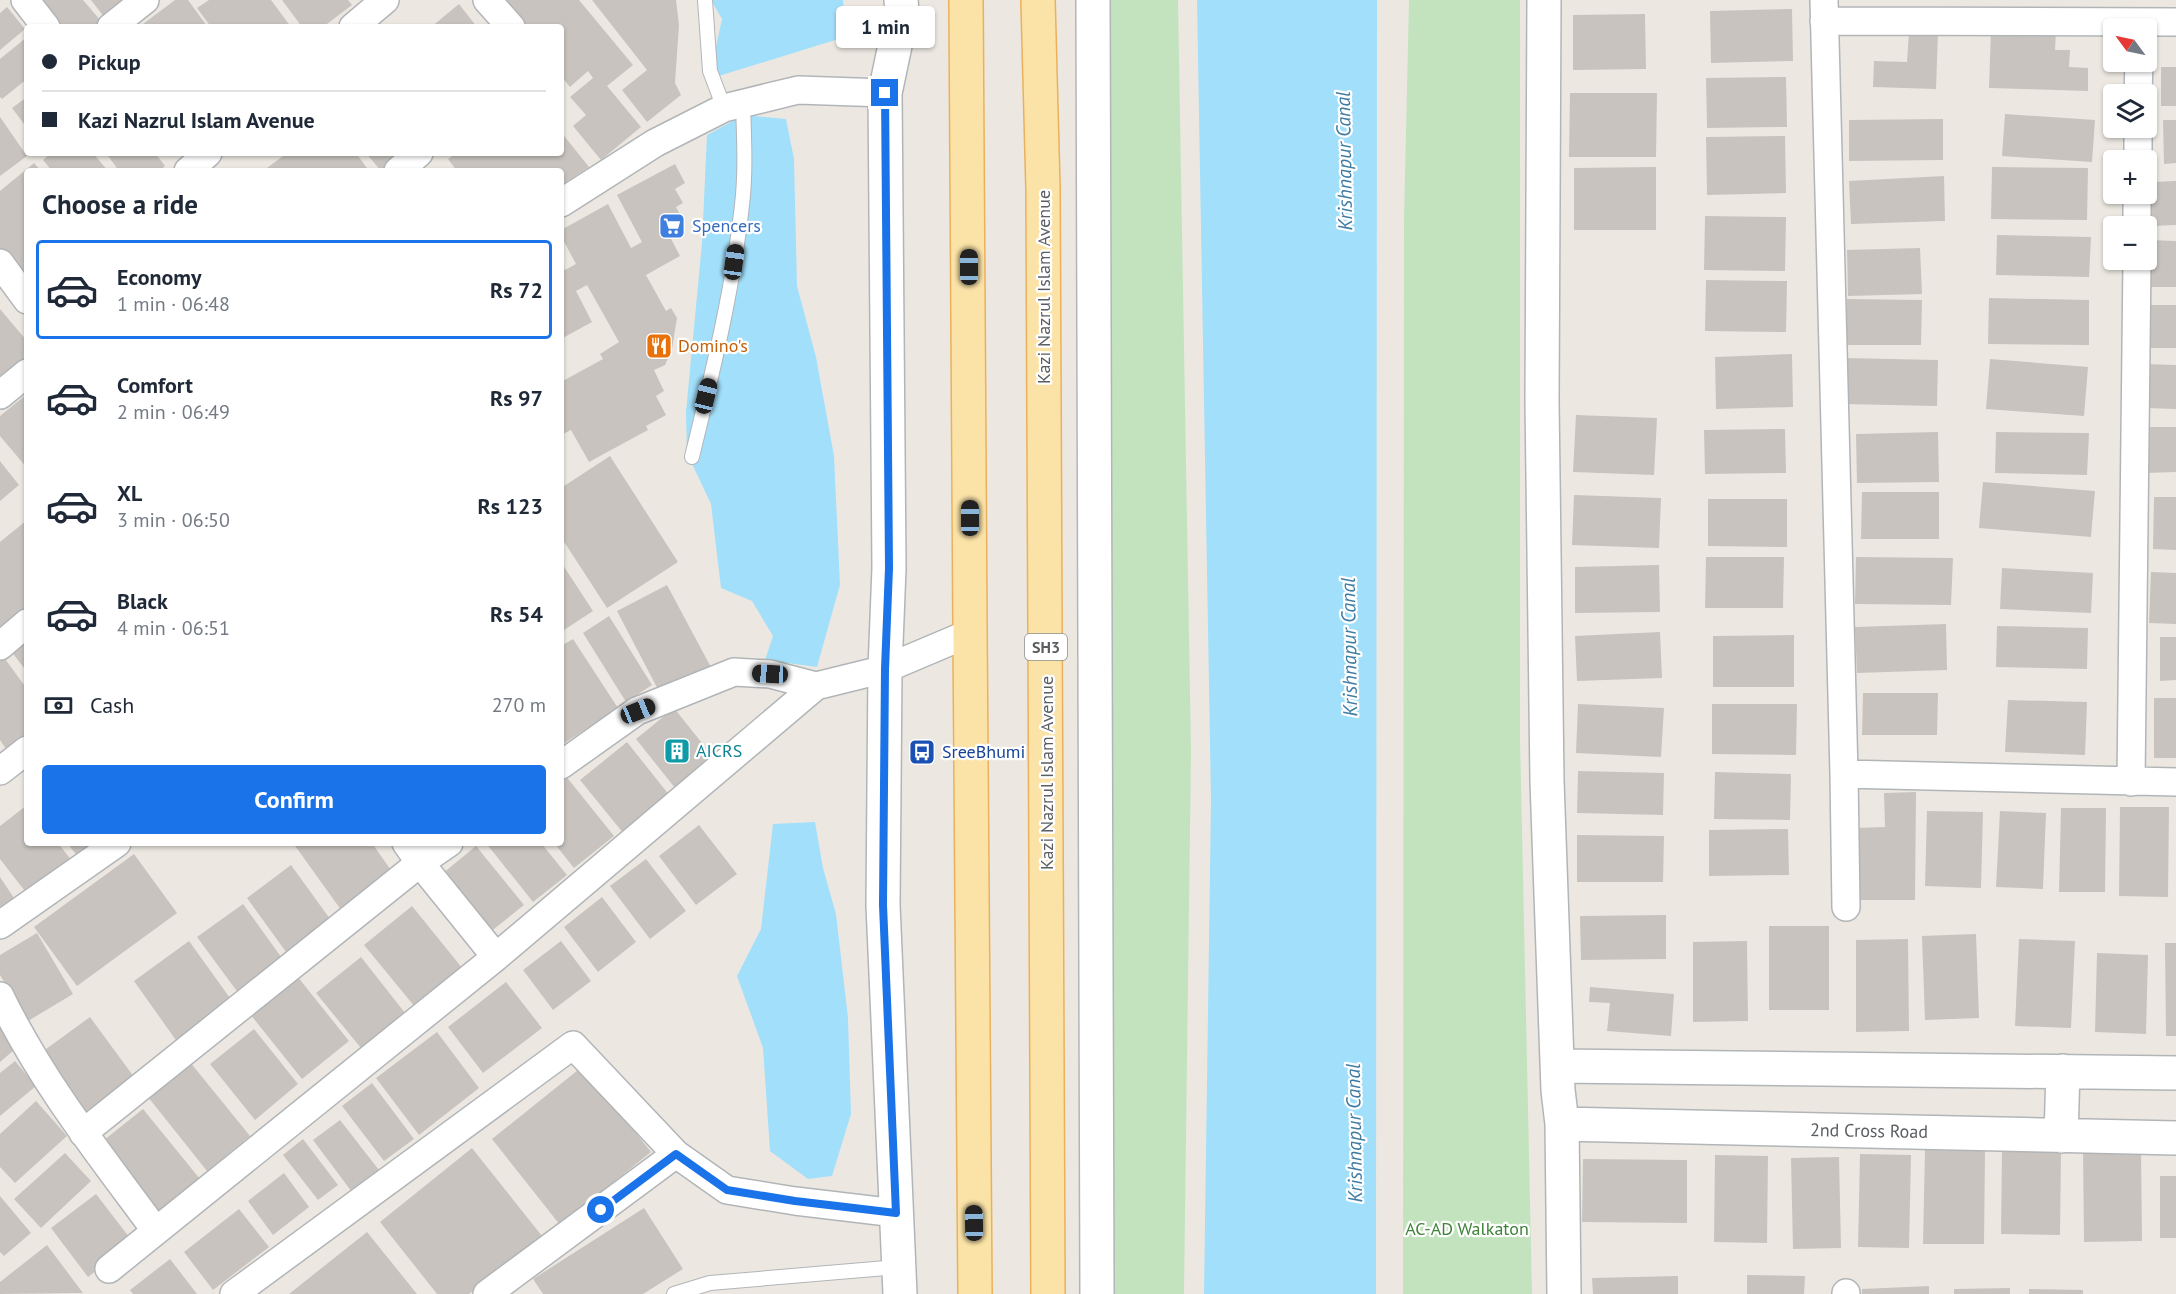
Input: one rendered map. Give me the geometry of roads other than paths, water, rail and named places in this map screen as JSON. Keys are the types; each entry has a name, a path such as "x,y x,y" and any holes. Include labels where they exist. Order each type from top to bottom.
{"main road":[{"path":"966,0 975,1294"},
{"name":"Kazi Nazrul Islam Avenue","path":"1038,0 1044,201 1048,1294"}],"street":[{"path":"25,0 44,24"},
{"path":"115,24 145,0"},
{"path":"487,0 508,24"},
{"path":"899,1280 883,905 885,669 889,568 885,93 902,12 901,0"},
{"path":"1093,0 1097,1294"},
{"path":"1544,0 1542,401 1547,781 1562,1124 1564,1294"},
{"path":"356,24 376,3"},
{"path":"1846,907 1824,10 2103,23"},
{"path":"2157,24 2176,22"},
{"path":"564,201 656,143 734,106 798,90 885,93"},
{"path":"191,168 205,156"},
{"path":"402,168 416,156"},
{"path":"0,264 24,296"},
{"path":"2131,782 2136,270"},
{"path":"0,395 24,375"},
{"path":"0,646 24,626"},
{"path":"109,1269 496,957 816,686 885,669 970,633"},
{"path":"564,763 638,711 734,672 770,674 816,686"},
{"path":"0,771 24,752"},
{"path":"1844,774 2176,782"},
{"path":"0,926 113,846"},
{"path":"83,1134 413,853 438,846"},
{"path":"413,853 496,957"},
{"path":"0,996 26,1046 83,1134 156,1231"},
{"path":"234,1294 573,1045 676,1154 727,1190 896,1213"},
{"path":"1558,1066 2176,1073"},
{"path":"2061,1136 2064,1071"},
{"name":"2nd Cross Road","path":"1562,1124 2176,1138"},
{"path":"487,1294 676,1154"}],"lane":[{"path":"692,457 721,334 742,203 734,106 710,70 705,0"},
{"path":"674,1294 710,1283 899,1280"}],"water":[{"path":"711,0 843,0 845,37 709,79 722,19"},
{"name":"Krishnapur Canal","path":"1197,0 1377,0 1376,1294 1204,1294 1211,800"},
{"path":"744,115 786,119 794,159 797,286 816,357 834,456 840,585 817,667 765,660 773,636 752,601 721,588 711,504 687,453 686,412 702,243 707,135"},
{"path":"815,822 823,868 836,914 848,1018 851,1114 832,1176 808,1179 770,1151 763,1048 737,976 761,929 773,824"}],"place":[{"name":"Spencers","path":"672,226"},
{"name":"Domino's","path":"659,346"},
{"name":"AICRS","path":"677,751"},
{"name":"SreeBhumi","path":"922,752"}],"park label":[{"name":"AC-AD Walkaton","path":"1467,1229"}]}
